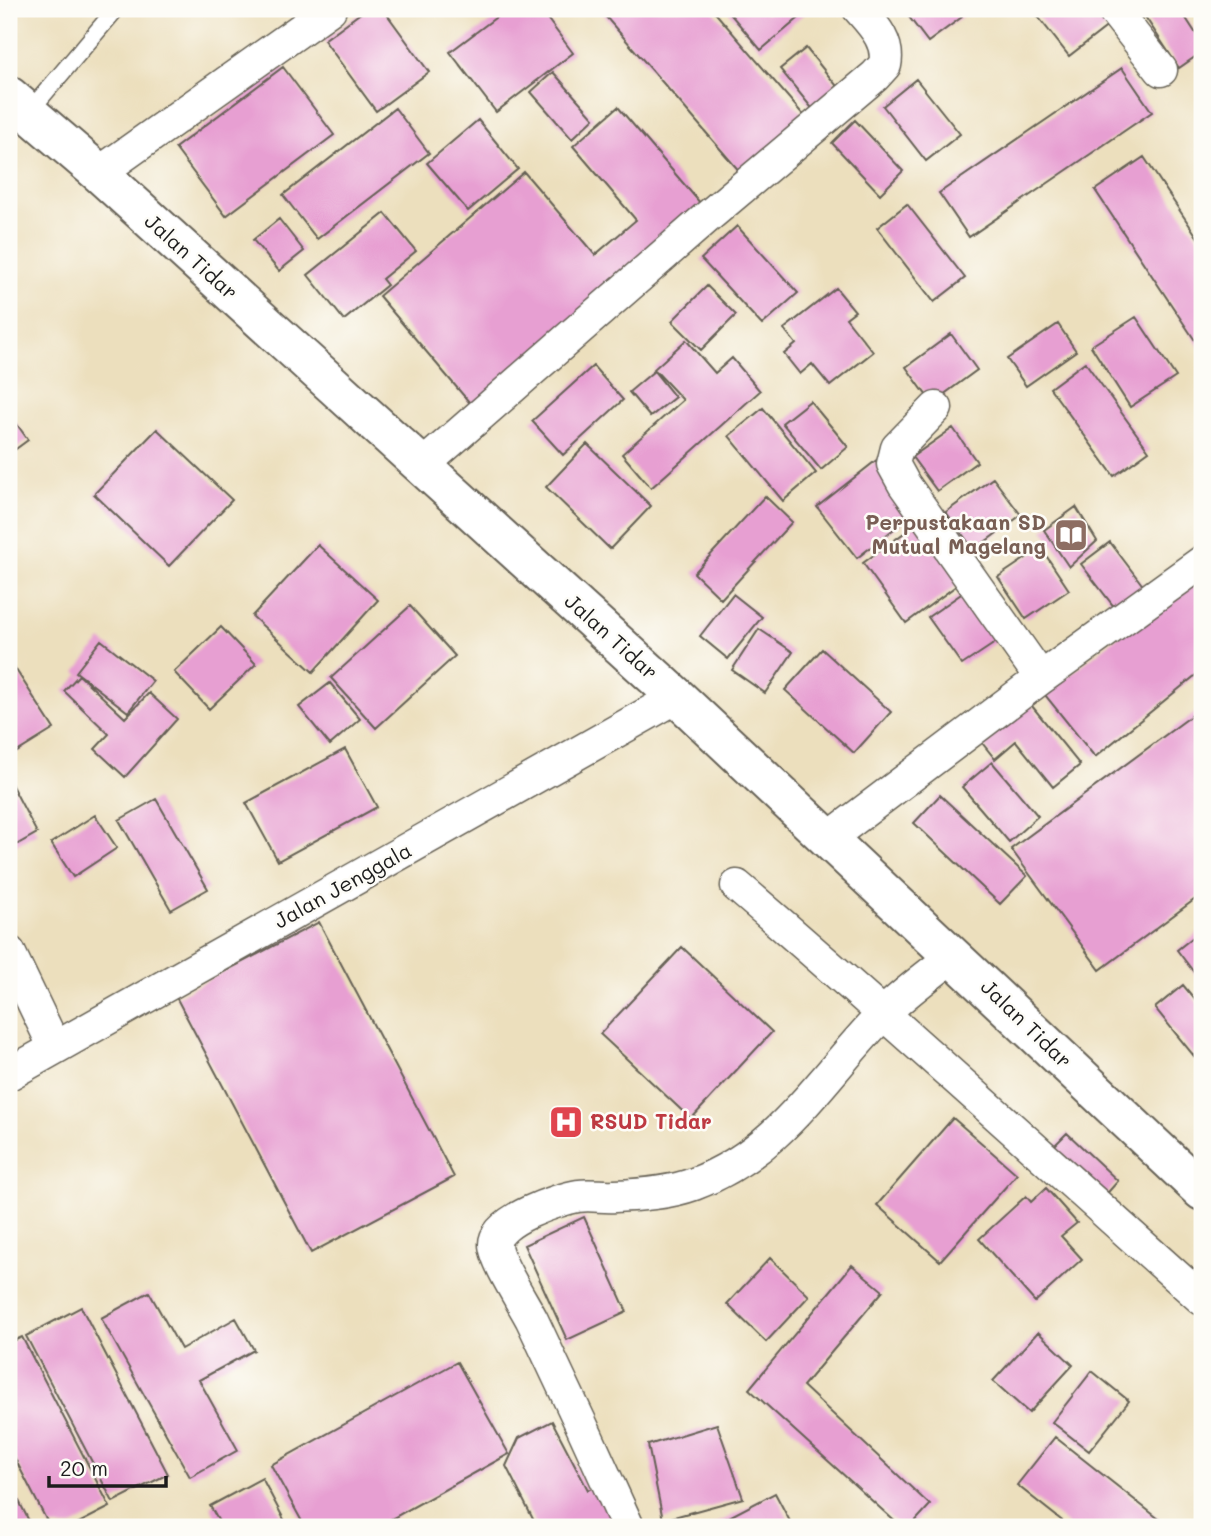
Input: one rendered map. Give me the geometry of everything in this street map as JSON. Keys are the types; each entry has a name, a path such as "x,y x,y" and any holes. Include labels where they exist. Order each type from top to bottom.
{"main road":[{"name":"Jalan Tidar","path":"18,105 99,173 677,697 1202,1191"}],"street":[{"path":"99,173 330,9"},
{"path":"422,466 705,219 875,76 885,65 885,47 876,29 859,9"},
{"path":"1113,9 1161,70"},
{"path":"936,408 897,448 894,464 904,484 1041,678"},
{"path":"829,838 1041,678 1202,562"},
{"name":"Jalan Jenggala","path":"9,1074 677,697"},
{"path":"737,886 885,1013 1202,1299"},
{"path":"9,952 55,1048"},
{"path":"628,1527 542,1341 501,1262 495,1244 498,1235 508,1224 519,1218 568,1198 582,1195 614,1196 664,1192 719,1175 766,1143 812,1097 885,1013 954,955"}],"lane":[{"path":"18,105 116,9"}],"building":[{"path":"366,9 383,9 429,72 376,111 324,40"},
{"path":"507,9 540,9 573,53 496,112 450,52"},
{"path":"599,9 712,9 806,118 741,173"},
{"path":"726,9 762,9 766,14 773,9 804,9 806,12 761,50"},
{"path":"903,9 957,9 962,17 928,42"},
{"path":"1032,9 1097,9 1109,25 1069,56"},
{"path":"1140,9 1180,9 1202,43 1202,52 1179,68"},
{"path":"806,48 841,91 815,112 780,69"},
{"path":"283,67 334,135 226,216 175,148"},
{"path":"1122,68 1152,112 969,237 939,193"},
{"path":"553,72 594,118 572,139 531,92"},
{"path":"916,79 960,134 926,161 883,106"},
{"path":"618,107 707,211 475,409 379,296 524,172 595,255 636,220 573,146"},
{"path":"395,108 429,153 317,239 283,195"},
{"path":"478,120 518,169 468,211 427,163"},
{"path":"855,120 903,171 880,194 832,143"},
{"path":"1144,157 1202,244 1202,351 1095,190"},
{"path":"907,204 965,278 934,302 877,228"},
{"path":"385,213 416,251 382,279 387,285 344,320 308,275"},
{"path":"279,219 304,251 279,271 253,240"},
{"path":"737,226 798,293 762,325 701,259"},
{"path":"707,286 736,315 701,350 672,321"},
{"path":"836,288 855,311 846,318 873,352 830,386 812,364 800,374 784,354 796,344 784,329"},
{"path":"1136,317 1176,377 1130,407 1091,346"},
{"path":"1058,324 1076,351 1026,386 1007,359"},
{"path":"951,334 977,370 932,403 906,367"},
{"path":"686,340 715,373 732,358 760,391 651,488 622,454 683,400 654,369"},
{"path":"1085,362 1149,451 1114,476 1050,388"},
{"path":"593,366 623,400 563,455 532,421"},
{"path":"654,371 675,397 650,417 629,392"},
{"path":"810,401 848,447 821,470 782,423"},
{"path":"763,408 816,473 783,501 729,436"},
{"path":"9,413 28,440 9,454"},
{"path":"953,428 977,462 937,491 912,457"},
{"path":"157,429 232,500 169,566 94,494"},
{"path":"587,444 651,506 610,549 546,487"},
{"path":"878,459 918,510 857,558 817,507"},
{"path":"993,478 1021,515 974,550 946,512"},
{"path":"765,496 792,522 721,599 694,573"},
{"name":"Perpustakaan SD Mutual Magelang","path":"1076,507 1097,541 1069,567 1044,530"},
{"path":"922,520 964,580 906,623 863,563"},
{"path":"1110,542 1144,587 1115,608 1081,564"},
{"path":"318,545 378,600 313,672 252,616"},
{"path":"1041,548 1069,590 1026,619 998,577"},
{"path":"1202,569 1202,670 1095,757 1045,695"},
{"path":"970,588 1004,637 962,665 928,617"},
{"path":"733,594 762,617 728,659 700,636"},
{"path":"410,606 455,656 376,728 331,678"},
{"path":"221,627 256,664 209,709 174,672"},
{"path":"759,629 793,652 765,693 732,670"},
{"path":"101,640 153,681 128,712 76,672"},
{"path":"822,649 891,712 854,753 785,690"},
{"path":"9,659 54,729 12,755 9,750"},
{"path":"79,675 125,718 149,693 177,719 125,777 95,749 109,734 64,691"},
{"path":"330,683 360,719 330,745 299,707"},
{"path":"1023,695 1080,765 1053,787 1016,741 995,759 975,734"},
{"path":"1202,708 1202,894 1100,970 1011,849"},
{"path":"345,749 377,807 278,861 246,803"},
{"path":"992,762 1038,816 1009,842 962,787"},
{"path":"9,780 37,833 9,849"},
{"path":"940,795 1027,876 1000,904 914,823"},
{"path":"156,799 208,889 171,910 119,820"},
{"path":"95,815 117,848 73,877 51,843"},
{"path":"319,922 454,1177 311,1253 176,997"},
{"path":"1202,930 1202,983 1177,950"},
{"path":"682,947 772,1032 691,1119 600,1034"},
{"path":"1183,985 1202,1008 1202,1066 1155,1008"},
{"path":"953,1118 1017,1174 940,1261 877,1205"},
{"path":"1067,1133 1118,1181 1102,1199 1050,1150"},
{"path":"1046,1188 1077,1223 1061,1236 1082,1259 1035,1302 979,1239 1026,1196 1031,1202"},
{"path":"584,1217 627,1312 567,1340 524,1245"},
{"path":"770,1258 809,1296 766,1342 727,1304"},
{"path":"852,1265 883,1291 803,1386 930,1505 910,1527 901,1527 749,1389"},
{"path":"149,1292 181,1349 236,1318 254,1350 199,1380 238,1450 190,1477 101,1318"},
{"path":"81,1307 168,1474 113,1502 26,1336"},
{"path":"1038,1332 1073,1365 1029,1413 993,1381"},
{"path":"22,1337 110,1507 71,1527 50,1527 9,1447 9,1343"},
{"path":"457,1362 509,1454 377,1527 305,1527 271,1465"},
{"path":"1092,1371 1129,1401 1089,1451 1052,1422"},
{"path":"552,1421 588,1490 602,1483 621,1519 607,1527 537,1527 506,1466 519,1438"},
{"path":"717,1424 743,1498 663,1520 648,1445"},
{"path":"1055,1437 1169,1527 1070,1527 1017,1485"},
{"path":"262,1478 288,1527 222,1527 210,1506"},
{"path":"9,1481 32,1527 9,1527"},
{"path":"775,1493 793,1527 710,1527"}],"place":[{"name":"Perpustakaan SD Mutual Magelang","path":"1071,535"},
{"name":"RSUD Tidar","path":"566,1122"}]}
